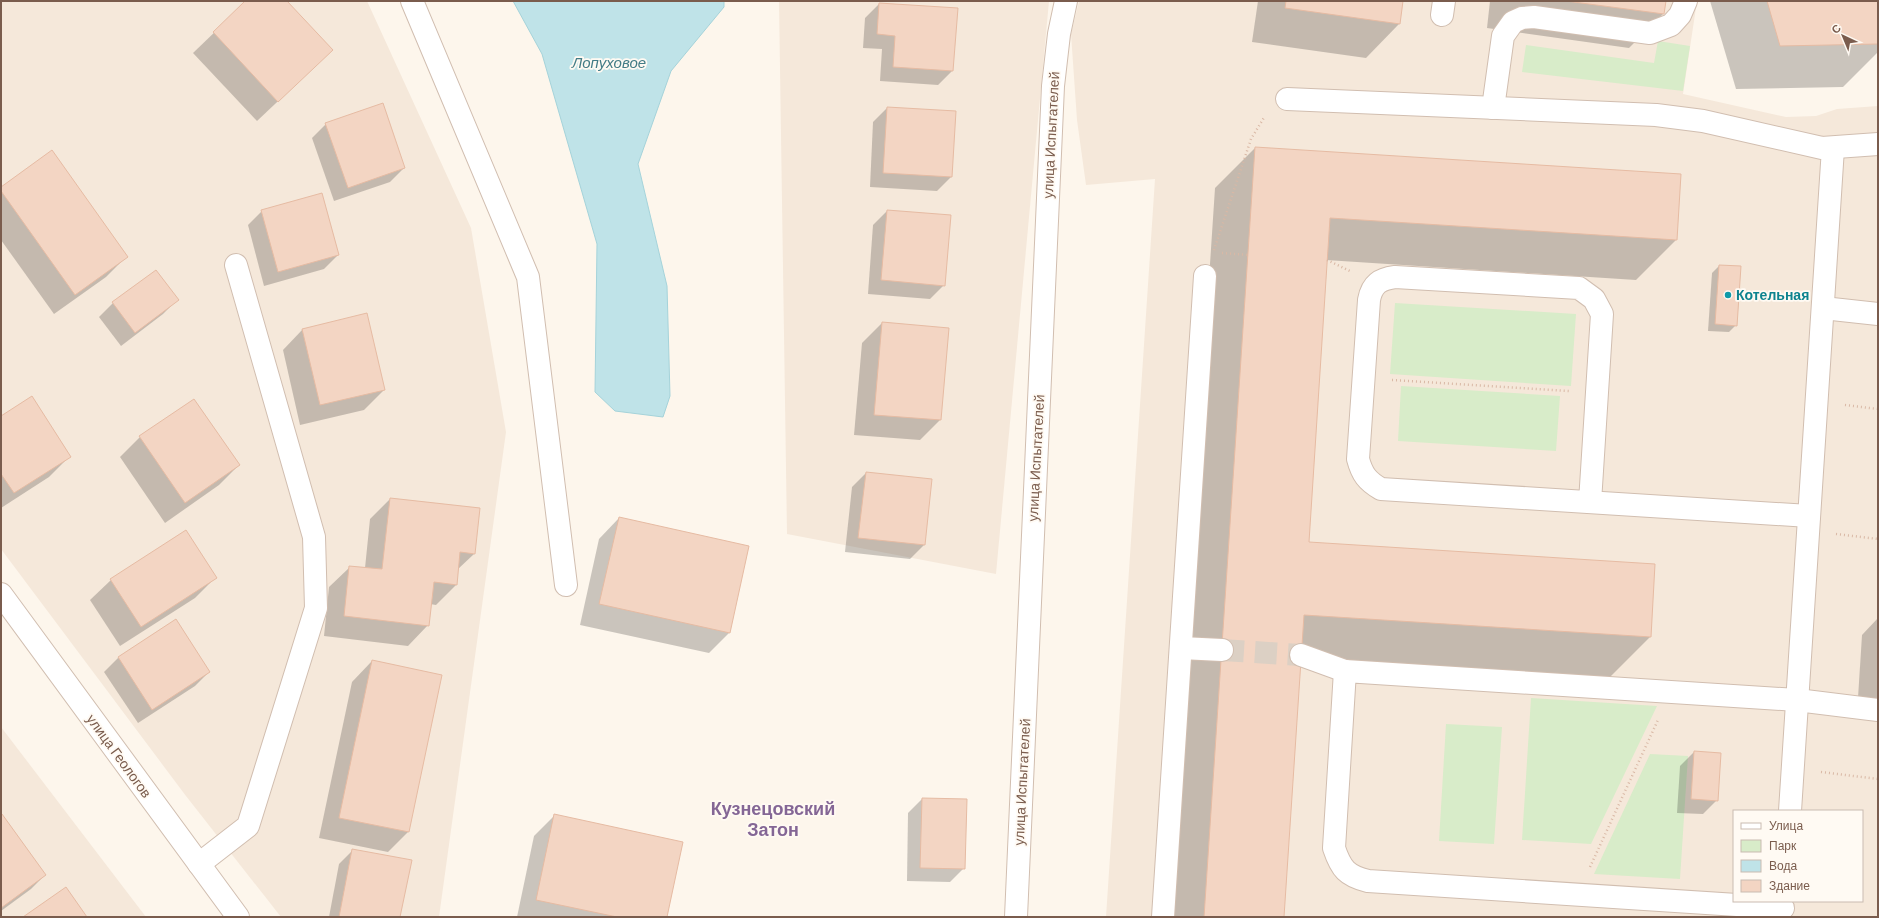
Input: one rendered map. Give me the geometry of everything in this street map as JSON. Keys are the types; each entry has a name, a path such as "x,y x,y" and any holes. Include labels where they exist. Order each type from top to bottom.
{"street":[{"path":"412,1 528,276 566,585"},
{"name":"улица Испытателей","path":"1016,917 1053,86 1059,34 1066,1"},
{"path":"1494,108 1503,36 1513,22 1522,18 1534,17 1650,33 1670,25 1680,15 1686,1"},
{"path":"1287,99 1656,115 1680,117 1733,127 1814,147 1833,148 1878,144"},
{"path":"1790,810 1833,148"},
{"path":"199,864 248,826 316,608 314,537 236,265"},
{"path":"1164,917 1205,276"},
{"path":"1590,502 1602,314 1594,299 1579,288 1395,277 1382,279 1371,291 1369,300 1358,459 1365,476 1370,483 1381,489 1590,502 1809,523"},
{"path":"1823,308 1878,314"},
{"name":"улица Геологов","path":"1,594 238,917"},
{"path":"1181,648 1222,650"},
{"path":"1301,655 1345,671 1797,700 1878,710"},
{"path":"1345,671 1334,848 1339,863 1346,872 1356,878 1368,882 1783,909"}],"path":[{"path":"1248,255 1213,253 1254,131 1268,112 1287,99"},
{"path":"1364,378 1597,393"},
{"path":"1817,401 1878,409"},
{"path":"1809,523 1878,539"},
{"path":"1577,895 1671,692"},
{"path":"1792,769 1878,780"}],"shaded area":[{"path":"1,1 367,1 471,228 506,432 439,917 281,917 186,796 1,549"},
{"path":"779,1 1049,1 996,574 787,534"},
{"path":"1079,1 1697,1 1683,94 1786,117 1816,116 1837,109 1878,106 1878,917 1106,917 1155,179 1086,185 1077,120 1071,34"},
{"path":"1,727 146,917 1,917"}],"green space":[{"path":"1658,41 1690,46 1683,91 1522,72 1526,45 1654,63"},
{"path":"1395,303 1576,314 1571,386 1390,374"},
{"path":"1401,386 1560,396 1556,451 1398,441"},
{"path":"1531,698 1657,706 1591,844 1522,840"},
{"path":"1446,724 1502,727 1494,844 1439,841"},
{"path":"1650,754 1688,756 1680,879 1594,874"}],"water":[{"name":"Лопуховое","path":"513,1 724,1 724,7 671,71 638,164 667,286 670,396 663,417 615,411 595,392 597,244 542,54"}],"building":[{"path":"245,1 287,1 333,50 278,102 213,32"},
{"path":"1286,1 1403,1 1400,24 1285,8"},
{"path":"1566,1 1666,1 1664,14"},
{"path":"1767,1 1878,1 1878,44 1780,46"},
{"path":"879,3 958,8 953,71 893,67 895,36 877,34"},
{"path":"383,103 405,168 348,188 325,123"},
{"path":"887,107 956,111 952,177 883,173"},
{"path":"1255,147 1681,174 1677,240 1330,218 1309,542 1655,564 1651,637 1304,615 1284,917 1204,917"},
{"path":"52,150 128,257 75,295 1,191 1,187"},
{"path":"322,193 339,255 278,272 261,210"},
{"path":"887,210 951,215 945,286 881,280"},
{"name":"Котельная","path":"1719,265 1741,266 1737,326 1715,324"},
{"path":"156,270 179,300 135,333 112,302"},
{"path":"367,313 385,390 320,405 302,329"},
{"path":"882,322 949,328 941,420 874,415"},
{"path":"32,396 71,457 14,493 1,474 1,416"},
{"path":"194,399 240,465 185,503 139,436"},
{"path":"866,472 932,479 925,545 858,538"},
{"path":"390,498 480,508 475,554 460,552 457,585 434,582 429,626 344,616 349,566 382,569"},
{"path":"619,517 749,546 730,633 599,604"},
{"path":"186,530 217,578 141,627 110,579"},
{"path":"176,619 210,672 152,710 118,657"},
{"path":"372,660 442,675 409,832 339,818"},
{"path":"1694,751 1721,753 1718,801 1691,799"},
{"path":"922,798 967,799 965,869 920,868"},
{"path":"2,814 46,875 1,908 1,815"},
{"path":"554,814 683,842 667,917 617,917 536,900"},
{"path":"352,849 412,860 400,917 339,917"},
{"path":"66,887 87,917 23,917"}],"tunnel":[{"path":"1222,650 1301,655"}],"place":[{"name":"Котельная","path":"1728,295"}],"district":[{"name":"Кузнецовский Затон","path":"773,819"}]}
